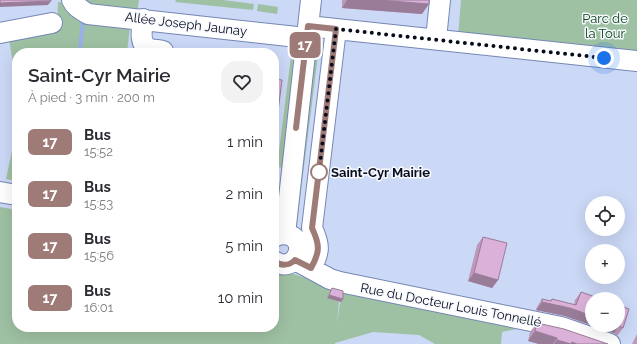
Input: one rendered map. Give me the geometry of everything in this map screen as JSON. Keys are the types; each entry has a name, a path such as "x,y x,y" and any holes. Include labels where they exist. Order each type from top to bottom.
{"street":[{"name":"Allée Joseph Jaunay","path":"72,0 79,9 88,14 307,32 336,29 637,61"},
{"path":"303,264 299,254 298,243 295,238 290,235 279,236 311,0"},
{"path":"436,40 440,0"},
{"path":"143,19 141,36 143,44 148,48"},
{"path":"0,33 52,23"},
{"path":"279,264 303,264 316,260 318,251 317,240 312,228 336,29"},
{"path":"0,192 12,194"},
{"name":"Rue du Docteur Louis Tonnellé","path":"303,264 330,279 340,282 561,327 610,344"}],"green space":[{"path":"83,0 139,0 137,14 88,8"},
{"path":"176,0 223,0 254,4 253,10 175,2"},
{"name":"Parc de la Tour","path":"461,0 637,0 637,54 458,37"},
{"path":"58,2 130,26 128,48 12,48 12,57 9,39 57,29"},
{"path":"258,4 278,7 277,14 257,11"},
{"path":"313,48 319,48 297,222 292,221"},
{"path":"291,56 297,57 285,168 279,167 279,151"},
{"path":"12,151 12,180 6,179"},
{"path":"0,207 12,209 12,332 279,332 279,269 340,290 337,323 342,290 516,327 516,329 502,332 501,344 435,344 419,335 373,332 335,344 0,344"}],"water":[{"path":"81,22 85,22 82,48 78,48"}],"building":[{"path":"0,0 51,0 51,1 0,3"},
{"path":"379,0 429,0 429,4"},
{"path":"279,80 282,80 279,103"},
{"path":"483,237 507,243 498,280 474,273"},
{"path":"332,288 343,291 343,299 329,295"},
{"path":"581,292 585,293 585,313 570,308 542,302 542,299 551,301 552,299 576,305"},
{"path":"625,308 629,309 625,322"},
{"path":"537,323 564,329 608,344 577,344 572,342 571,344 557,340 557,338 535,331"}],"bus line":[{"name":"17","path":"279,264 288,264 295,260 311,268 316,260 318,251 317,240 312,228 336,29 308,26 296,128"}],"place":[{"name":"Saint-Cyr Mairie","path":"319,172"}],"route":[{"path":"319,172 336,29 604,58"}]}
